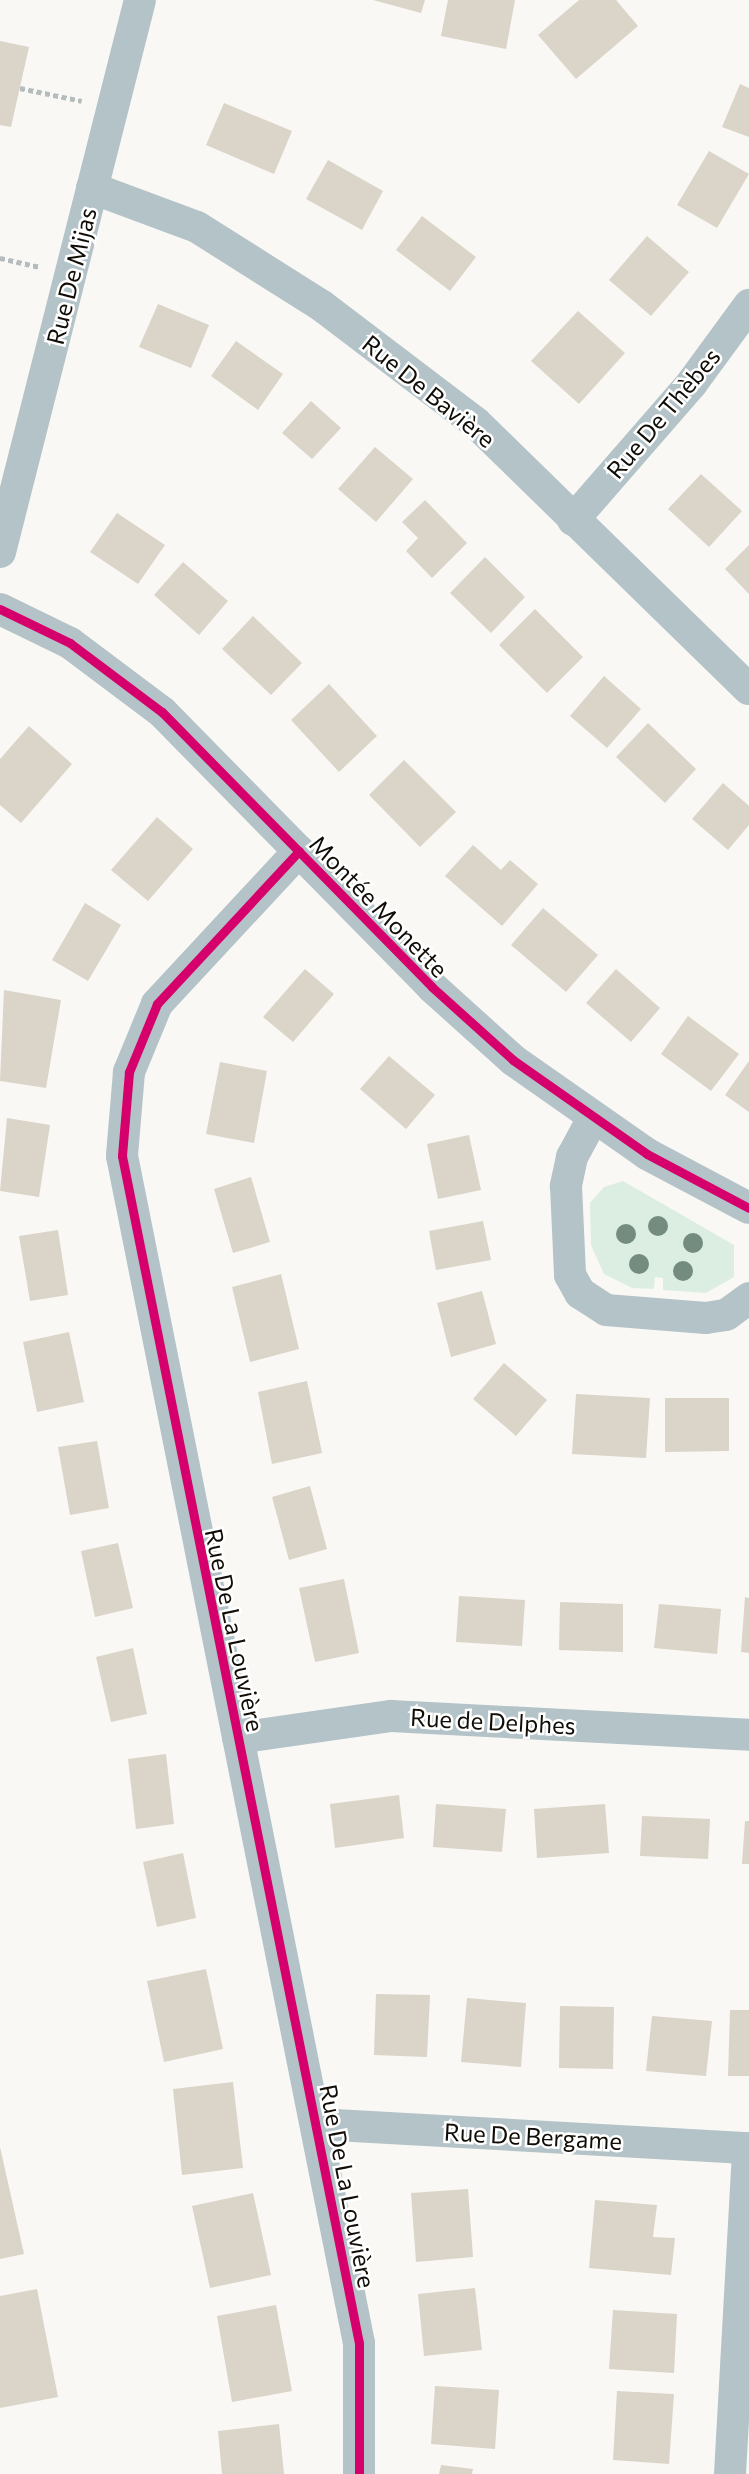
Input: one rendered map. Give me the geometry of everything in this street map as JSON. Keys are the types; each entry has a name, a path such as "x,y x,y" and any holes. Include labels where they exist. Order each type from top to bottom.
{"street":[{"name":"Rue De Mijas","path":"0,552 140,0"},
{"name":"Rue De Bavière","path":"92,188 197,228 322,306 476,423 749,689"},
{"name":"Rue De Thèbes","path":"573,520 692,383 749,305"},
{"name":"Montée Monette","path":"0,609 69,643 131,686 472,1025 593,1118 749,1208"},
{"name":"Rue De La Louvière","path":"299,851 157,1004 129,1072 122,1113 127,1201 317,2124 362,2365 359,2474"},
{"path":"593,1118 572,1157 566,1186 570,1275 580,1293 606,1310 706,1318 726,1315 749,1298"},
{"name":"Rue de Delphes","path":"238,1738 391,1716 749,1735"},
{"name":"Rue De Bergame","path":"317,2124 748,2148"},
{"path":"730,2474 748,2148"}],"path":[{"path":"20,89 113,107"}],"green space":[{"path":"623,1181 734,1245 734,1277 706,1293 663,1290 663,1278 655,1277 654,1289 632,1288 604,1274 591,1245 590,1203 604,1187"}],"building":[{"path":"373,0 425,0 421,13"},
{"path":"448,0 515,0 506,49 441,36"},
{"path":"579,0 616,0 638,26 576,79 538,35"},
{"path":"0,41 29,47 11,127 0,125"},
{"path":"740,84 749,88 749,137 722,127"},
{"path":"224,103 292,131 274,174 206,145"},
{"path":"709,151 749,174 717,228 677,205"},
{"path":"328,160 383,191 362,230 306,199"},
{"path":"422,216 476,257 450,291 396,250"},
{"path":"647,236 689,272 651,316 609,280"},
{"path":"158,304 209,325 191,368 139,347"},
{"path":"578,311 625,353 579,404 531,361"},
{"path":"236,341 283,374 258,410 211,376"},
{"path":"311,401 341,428 312,459 282,433"},
{"path":"375,447 413,479 376,522 338,489"},
{"path":"701,474 742,511 709,547 668,509"},
{"path":"425,500 467,543 432,578 406,551 418,538 402,522"},
{"path":"117,513 165,545 138,584 90,552"},
{"path":"749,545 749,594 725,569"},
{"path":"485,557 525,597 491,633 450,593"},
{"path":"183,562 228,601 199,635 154,595"},
{"path":"535,609 583,657 547,693 499,645"},
{"path":"253,616 302,663 271,695 222,649"},
{"path":"604,676 641,709 607,748 570,716"},
{"path":"329,684 377,736 339,772 291,720"},
{"path":"648,723 696,769 665,803 616,757"},
{"path":"29,726 72,764 21,823 0,805 0,759"},
{"path":"404,760 456,812 420,847 369,795"},
{"path":"723,783 749,806 749,825 728,850 692,819"},
{"path":"157,817 193,849 148,901 111,870"},
{"path":"473,845 501,870 510,860 538,884 502,926 445,876"},
{"path":"85,903 121,925 88,981 52,960"},
{"path":"543,908 598,955 566,992 511,945"},
{"path":"305,969 334,994 293,1042 263,1017"},
{"path":"616,969 660,1008 631,1042 586,1003"},
{"path":"4,990 61,1000 46,1088 0,1081"},
{"path":"688,1016 739,1054 711,1091 661,1054"},
{"path":"389,1056 435,1095 406,1129 360,1089"},
{"path":"749,1061 749,1112 725,1095"},
{"path":"220,1062 267,1071 254,1143 206,1134"},
{"path":"7,1118 50,1125 39,1197 0,1191"},
{"path":"469,1135 481,1190 438,1199 427,1144"},
{"path":"251,1177 270,1242 233,1253 214,1189"},
{"path":"483,1221 491,1260 436,1270 429,1231"},
{"path":"58,1230 68,1295 30,1301 19,1236"},
{"path":"281,1274 299,1349 250,1362 232,1287"},
{"path":"482,1291 496,1344 451,1357 437,1303"},
{"path":"69,1332 84,1402 37,1412 23,1342"},
{"path":"504,1363 547,1400 516,1436 473,1399"},
{"path":"307,1381 322,1453 272,1464 258,1392"},
{"path":"576,1394 650,1398 646,1458 572,1454"},
{"path":"665,1398 729,1398 729,1451 665,1452"},
{"path":"97,1441 109,1508 70,1515 58,1447"},
{"path":"310,1486 327,1549 289,1560 272,1497"},
{"path":"118,1543 133,1608 95,1617 81,1551"},
{"path":"344,1579 359,1653 315,1662 299,1588"},
{"path":"459,1596 525,1600 522,1646 456,1642"},
{"path":"745,1597 749,1598 749,1653 741,1652"},
{"path":"560,1602 623,1604 623,1652 559,1650"},
{"path":"659,1604 721,1609 717,1654 654,1648"},
{"path":"133,1648 147,1714 111,1722 96,1657"},
{"path":"166,1754 174,1824 136,1829 128,1759"},
{"path":"399,1795 404,1838 335,1848 330,1804"},
{"path":"436,1804 506,1809 502,1852 433,1847"},
{"path":"605,1804 609,1853 537,1858 534,1809"},
{"path":"642,1816 710,1819 708,1859 640,1856"},
{"path":"745,1821 749,1821 749,1864 742,1864"},
{"path":"183,1853 196,1918 157,1927 143,1862"},
{"path":"206,1969 223,2049 164,2062 147,1981"},
{"path":"376,1994 430,1995 427,2057 374,2055"},
{"path":"467,1998 526,2003 521,2067 461,2062"},
{"path":"560,2006 614,2007 613,2069 559,2068"},
{"path":"730,2010 749,2010 749,2076 728,2076"},
{"path":"652,2016 712,2021 706,2076 646,2071"},
{"path":"233,2082 243,2168 182,2175 173,2089"},
{"path":"0,2147 24,2254 0,2259"},
{"path":"468,2189 473,2257 416,2262 411,2193"},
{"path":"253,2193 271,2275 210,2288 192,2206"},
{"path":"595,2200 657,2205 653,2237 675,2238 671,2275 589,2268"},
{"path":"475,2288 482,2350 424,2356 418,2294"},
{"path":"37,2289 58,2397 0,2408 0,2296"},
{"path":"276,2305 292,2391 232,2402 217,2316"},
{"path":"613,2310 677,2314 674,2373 609,2369"},
{"path":"435,2386 499,2390 495,2449 431,2444"},
{"path":"617,2391 674,2394 669,2464 613,2460"},
{"path":"279,2424 284,2474 222,2474 218,2431"},
{"path":"441,2465 473,2469 472,2474 439,2474"}],"cycle path":[{"path":"0,609 70,643 162,712 432,987 513,1060 647,1154 749,1208"},
{"path":"299,851 157,1004 129,1072 122,1156 359,2343 359,2474"}]}
